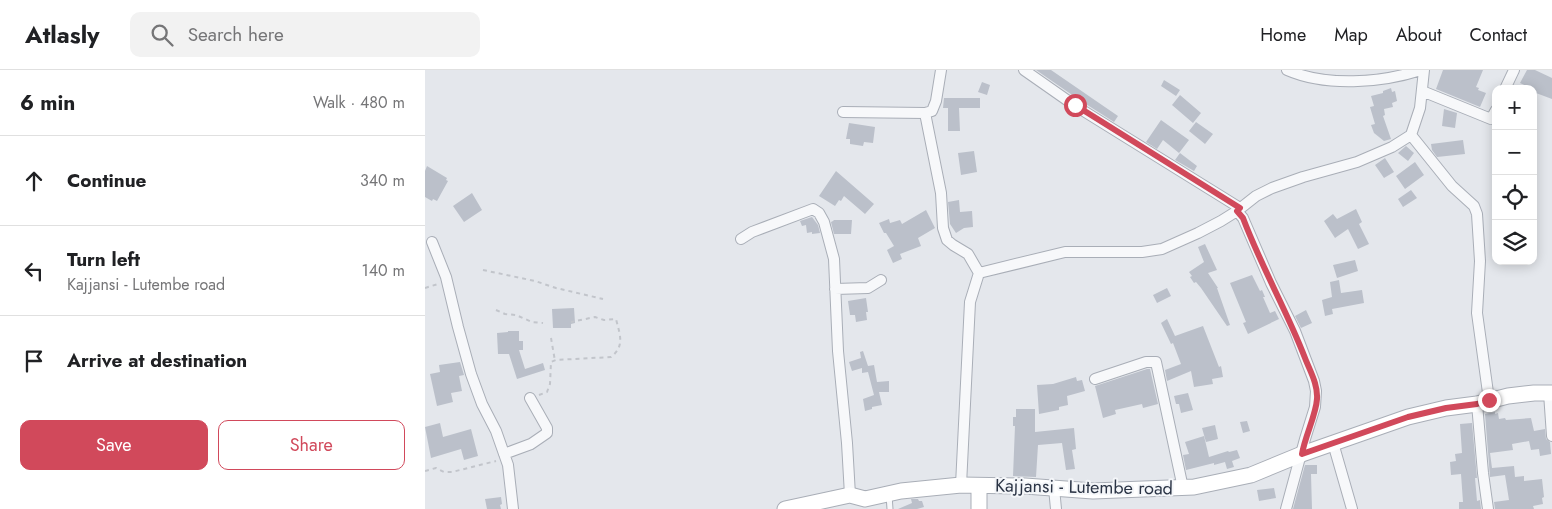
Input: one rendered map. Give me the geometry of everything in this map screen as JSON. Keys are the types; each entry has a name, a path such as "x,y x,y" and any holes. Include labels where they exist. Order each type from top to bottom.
{"street":[{"path":"843,112 925,113 932,111 937,101 941,70"},
{"path":"1024,70 1075,105 1239,210 1271,283 1295,331 1314,380 1317,399 1287,509"},
{"path":"979,272 1065,252 1143,252 1162,249 1198,233 1239,210 1256,196 1272,188 1357,162 1392,148 1411,135 1418,117 1423,70 1375,80 1336,81 1314,79 1287,70"},
{"path":"1507,85 1514,70"},
{"path":"1422,91 1492,116"},
{"path":"925,113 941,193 943,228 947,240 968,254 979,272 971,302 961,485"},
{"path":"1411,135 1452,186 1473,206 1477,214 1480,261 1477,313 1483,402 1483,473 1488,509"},
{"path":"741,239 753,232 815,209 823,219 834,259 838,352 850,495"},
{"path":"432,242 447,282 471,374 505,456 513,509"},
{"path":"835,289 868,288 881,280"},
{"path":"1095,379 1146,362 1156,362 1183,488"},
{"path":"1551,393 1552,436"},
{"name":"Kajjansi - Lutembe road","path":"785,509 850,495 865,499 889,501 901,491 961,485 1025,486 1093,491 1194,487 1251,474 1408,417 1517,395 1551,393"},
{"path":"505,456 531,444 547,433 547,428 530,398"},
{"path":"1333,443 1352,509"},
{"path":"979,486 979,509"},
{"path":"1054,488 1056,509"}],"path":[{"path":"483,270 535,280 556,288 603,299"},
{"path":"425,288 447,282"},
{"path":"497,310 505,314 517,315 532,322 543,322"},
{"path":"530,398 547,392 550,384 551,362 611,357 617,353 621,338 616,319 604,320 595,316 571,322"},
{"path":"551,338 555,361"},
{"path":"425,471 436,468 444,472 452,472 505,456"}],"building":[{"path":"1036,70 1051,70 1118,116 1114,122"},
{"path":"1443,70 1483,70 1476,87 1479,88 1478,90 1486,93 1480,107 1436,89"},
{"path":"1527,70 1535,70 1552,78 1552,99 1537,93 1537,85 1520,83"},
{"path":"1164,80 1180,90 1176,96 1161,86"},
{"path":"982,82 990,85 987,95 978,92"},
{"path":"1391,88 1392,92 1395,91 1397,101 1392,103 1393,107 1384,109 1385,115 1383,116 1391,139 1384,141 1374,133 1371,125 1375,124 1370,107 1374,106 1371,96 1383,93 1383,91"},
{"path":"1180,95 1201,113 1193,123 1172,105"},
{"path":"944,98 980,98 980,108 959,108 960,131 948,131 948,108 943,108"},
{"path":"1444,109 1457,113 1455,128 1442,126"},
{"path":"1161,120 1189,140 1179,153 1163,140 1157,149 1146,142"},
{"path":"1196,122 1213,134 1205,144 1189,131"},
{"path":"849,123 875,127 873,143 864,142 863,146 850,144 850,139 846,139"},
{"path":"1463,140 1465,154 1437,157 1432,150 1431,144"},
{"path":"1406,146 1414,153 1408,161 1398,153"},
{"path":"974,151 977,172 961,175 958,153"},
{"path":"1180,153 1197,166 1194,171 1175,160"},
{"path":"1385,158 1394,172 1384,178 1375,165"},
{"path":"1415,162 1424,175 1405,189 1396,176"},
{"path":"427,166 447,178 446,180 448,181 437,201 433,199 432,201 425,197 425,171"},
{"path":"836,171 874,204 865,214 844,196 835,206 819,196"},
{"path":"1411,190 1417,198 1403,207 1398,199"},
{"path":"472,193 482,210 464,222 453,206"},
{"path":"959,200 960,212 972,211 973,227 964,228 956,233 950,224 948,202"},
{"path":"1356,209 1362,222 1359,224 1369,244 1358,249 1348,229 1335,238 1324,221 1333,214 1337,219"},
{"path":"926,210 935,228 918,238 921,246 900,254 902,259 893,263 887,250 894,246 879,223 889,219 890,223 900,220 902,224"},
{"path":"812,217 818,225 820,233 807,233 806,225 802,226 800,221"},
{"path":"834,220 852,220 851,234 834,234 831,222"},
{"path":"1205,244 1217,270 1208,273 1218,288 1230,325 1227,326 1201,288 1190,277 1192,276 1189,272 1204,262 1198,247"},
{"path":"1355,260 1358,271 1337,278 1333,265"},
{"path":"1252,275 1260,291 1262,290 1270,313 1275,311 1279,319 1248,334 1243,323 1246,322 1230,283"},
{"path":"1339,280 1341,293 1362,290 1364,303 1332,309 1333,314 1325,316 1322,300 1332,297 1330,282"},
{"path":"1167,288 1171,296 1157,303 1153,295"},
{"path":"866,298 867,320 856,322 855,315 850,315 848,301"},
{"path":"574,308 575,323 571,324 571,328 553,328 552,309"},
{"path":"1306,310 1312,323 1301,328 1295,316"},
{"path":"1167,319 1175,336 1203,326 1219,367 1221,366 1223,377 1212,379 1213,384 1194,387 1191,371 1167,381 1165,370 1181,364 1173,343 1171,344 1161,323"},
{"path":"519,331 519,341 523,341 523,350 519,350 525,369 543,363 545,370 517,379 509,354 498,354 497,333"},
{"path":"863,351 868,366 874,365 877,382 889,381 889,392 879,392 882,405 865,411 863,399 874,395 868,372 862,373 862,368 852,371 849,362 861,358 860,352"},
{"path":"460,362 464,375 459,376 462,391 451,393 453,402 437,406 430,374 440,372 439,365"},
{"path":"1150,369 1158,404 1143,408 1142,404 1115,410 1116,414 1103,418 1095,386"},
{"path":"1076,377 1077,381 1082,380 1085,391 1067,396 1068,405 1059,407 1059,410 1039,414 1037,385 1053,384"},
{"path":"1188,393 1193,410 1181,413 1179,404 1176,404 1174,396"},
{"path":"1016,409 1035,409 1035,432 1074,428 1076,449 1072,450 1075,469 1066,470 1062,443 1038,445 1036,477 1013,476 1015,426 1013,426 1013,417 1016,417"},
{"path":"1495,412 1495,414 1498,413 1499,419 1531,418 1534,431 1545,429 1546,439 1550,442 1551,454 1540,456 1539,449 1531,450 1529,441 1512,444 1513,450 1490,453 1492,468 1514,466 1515,477 1524,476 1524,481 1542,479 1543,504 1533,506 1534,509 1495,509 1494,502 1509,500 1505,475 1490,477 1485,414"},
{"path":"1247,421 1250,431 1243,433 1240,422"},
{"path":"440,423 443,437 471,429 478,456 464,460 461,449 431,458 425,427"},
{"path":"1472,423 1477,501 1480,500 1481,509 1459,509 1459,502 1463,502 1461,474 1451,475 1450,462 1456,461 1455,454 1462,453 1460,424"},
{"path":"1215,425 1218,439 1206,442 1202,428"},
{"path":"1204,436 1209,457 1237,450 1240,458 1232,461 1234,467 1227,469 1225,462 1186,470 1183,455 1189,454 1185,442"},
{"path":"1305,465 1317,465 1317,474 1311,474 1312,509 1293,509"},
{"path":"1274,488 1276,498 1259,501 1257,490"},
{"path":"501,497 501,509 487,509 485,499"},
{"path":"911,499 922,501 924,507 898,509 912,503"}],"route":[{"path":"1075,105 1240,208 1237,211 1243,218 1271,283 1295,331 1314,380 1317,399 1302,454 1408,417 1489,400"}]}
